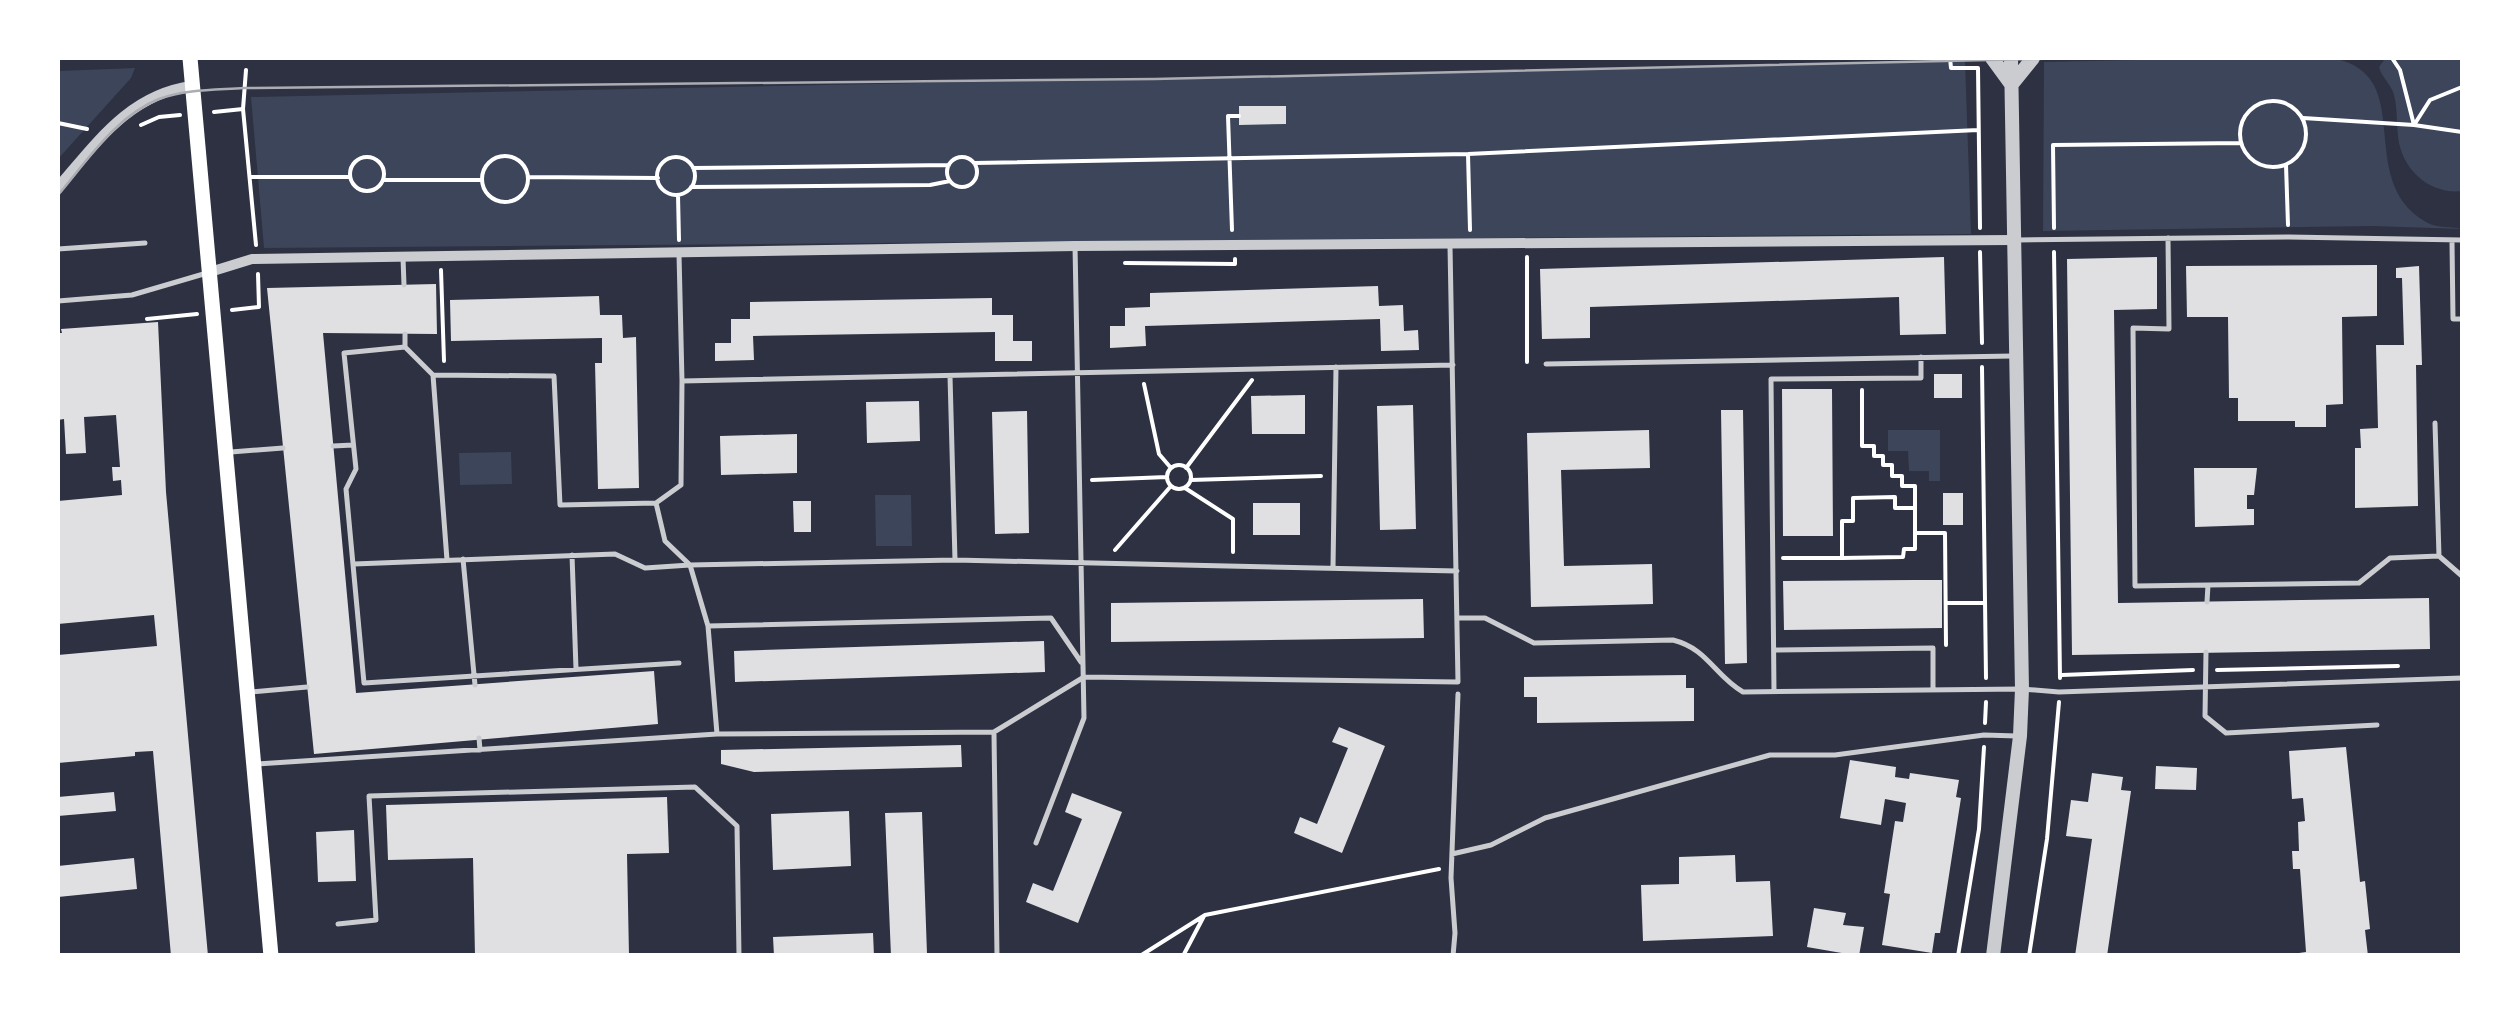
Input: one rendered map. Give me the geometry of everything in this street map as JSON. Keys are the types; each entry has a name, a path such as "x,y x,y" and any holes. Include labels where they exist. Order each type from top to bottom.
{"main road":[{"path":"190,58 271,956"}],"street":[{"path":"1992,58 2011,85"},
{"path":"1993,956 2020,736 2022,689 2011,58"},
{"path":"2011,85 2033,58"},
{"path":"58,186 110,127 148,98 192,86"},
{"path":"210,272 257,260 403,257 1075,246 2014,240"}],"lane":[{"path":"2168,238 2168,329 2134,328 2136,586 2359,583 2390,558 2439,556 2462,576"},
{"path":"2014,240 2462,240"},
{"path":"2452,240 2453,319 2462,319"},
{"path":"58,249 145,243"},
{"path":"254,764 717,734 994,732 1084,677 1458,682 1450,243"},
{"path":"1036,843 1084,718 1075,246"},
{"path":"404,334 404,347 434,375 554,376 560,505 656,503 681,486 679,253"},
{"path":"403,257 404,285"},
{"path":"58,301 132,296 210,272"},
{"path":"404,347 344,353 356,468 346,490 364,683 679,664"},
{"path":"1546,364 2016,356"},
{"path":"1774,691 1772,379 1921,378 1920,357"},
{"path":"682,381 1453,365"},
{"path":"1332,568 1336,367"},
{"path":"434,375 447,560"},
{"path":"950,376 955,560"},
{"path":"2435,422 2439,556"},
{"path":"333,446 353,446"},
{"path":"226,452 283,448"},
{"path":"656,503 665,541 690,565 708,626 717,734"},
{"path":"354,564 615,554 646,568 955,560 1457,571"},
{"path":"572,555 576,669"},
{"path":"463,559 475,685"},
{"path":"2207,602 2208,585"},
{"path":"1774,610 1784,610"},
{"path":"708,626 1051,618 1084,666"},
{"path":"1458,618 1485,618 1534,644 1673,640 1692,645 1727,682 1743,692 2059,692 2462,678"},
{"path":"1773,621 1784,621"},
{"path":"1774,650 1932,648 1933,690"},
{"path":"2206,652 2205,716 2226,733 2378,725"},
{"path":"248,692 307,687"},
{"path":"1452,956 1456,932 1452,854 1458,694"},
{"path":"994,732 997,956"},
{"path":"1452,854 1492,846 1545,818 1770,755 1835,755 1984,735 2020,736"},
{"path":"479,738 480,750"},
{"path":"338,924 376,920 369,796 695,787 737,826 739,956"}],"path":[{"path":"1950,58 1950,68 1978,68 1986,603 1979,829 1958,956"},
{"path":"2392,58 2400,70 2414,125"},
{"path":"148,319 259,307 243,109 246,70"},
{"path":"2414,125 2430,100 2462,87"},
{"path":"2264,102 2290,104 2303,118 2307,139 2303,150 2286,165 2254,162 2241,143 2240,126 2245,116 2264,102"},
{"path":"58,123 85,130 133,128 159,117 243,109"},
{"path":"1111,263 1235,264 1228,116 1239,116"},
{"path":"2303,118 2462,132"},
{"path":"693,168 949,164 959,158 974,164 1468,154 1978,130"},
{"path":"2028,956 2047,839 2060,676 2053,145 2241,143"},
{"path":"1468,154 1470,243"},
{"path":"503,156 522,164 528,176 520,197 506,203 486,194 481,180 485,166 503,156"},
{"path":"366,157 375,159 382,166 383,180 376,188 358,189 350,177 353,163 366,157"},
{"path":"692,188 693,168 681,158 671,158 662,164 658,178 664,191 678,195 692,188 950,181 960,187 972,183 977,171 974,164"},
{"path":"949,164 950,181"},
{"path":"2286,165 2288,225"},
{"path":"528,176 658,178"},
{"path":"250,177 350,177"},
{"path":"383,180 481,180"},
{"path":"678,195 679,253"},
{"path":"1527,256 1527,362"},
{"path":"440,257 444,376"},
{"path":"1186,468 1261,368"},
{"path":"1141,370 1159,454 1171,468"},
{"path":"1773,558 1904,557 1904,549 1915,549 1914,486 1902,486 1902,476 1892,476 1892,465 1883,465 1883,456 1874,456 1874,446 1862,446 1862,378"},
{"path":"1170,486 1167,477 1171,468 1178,465 1186,468 1191,480"},
{"path":"1191,480 1334,476"},
{"path":"1080,480 1167,477"},
{"path":"1185,488 1191,480"},
{"path":"1170,486 1185,488 1233,519 1234,566"},
{"path":"1104,563 1170,486"},
{"path":"1842,558 1842,521 1854,520 1853,498 1895,497 1895,508 1915,508"},
{"path":"1915,533 1945,532 1946,653"},
{"path":"1946,603 1986,603"},
{"path":"2060,676 2403,666"},
{"path":"1140,956 1205,915 1452,866"},
{"path":"1182,956 1205,915"}],"shaded area":[{"path":"2332,58 2358,68 2373,84 2381,106 2392,180 2404,203 2426,222 2462,229 2373,226 2043,231 2044,62"},
{"path":"2462,58 2462,191 2451,191 2422,180 2407,164 2399,143 2394,95 2379,67 2384,60"},
{"path":"1965,61 1971,234 264,248 251,97"},
{"path":"135,68 131,78 58,159 58,71"},
{"path":"1888,430 1940,430 1940,481 1929,481 1929,471 1909,471 1908,451 1888,451"},
{"path":"511,452 512,484 460,485 459,453"},
{"path":"875,495 911,495 912,546 876,546"}],"building":[{"path":"1239,106 1286,106 1286,124 1239,125"},
{"path":"1944,257 1946,334 1900,335 1899,297 1590,307 1590,338 1542,339 1540,269"},
{"path":"2157,257 2157,309 2114,310 2118,603 2429,598 2430,649 2072,655 2067,259"},
{"path":"2377,265 2377,316 2342,317 2343,404 2326,405 2326,427 2295,427 2295,421 2238,421 2238,398 2229,398 2228,317 2187,317 2186,266"},
{"path":"2419,266 2422,365 2416,365 2418,506 2355,508 2355,448 2361,448 2360,429 2378,428 2376,345 2404,345 2402,278 2396,278 2396,268"},
{"path":"436,284 437,334 323,333 356,693 654,671 658,724 314,754 267,288"},
{"path":"1378,286 1379,306 1403,305 1404,331 1418,330 1419,350 1381,351 1380,319 1145,326 1146,346 1110,348 1110,326 1125,326 1125,308 1150,307 1150,293"},
{"path":"599,296 600,315 622,315 623,338 636,337 639,488 598,489 595,363 602,363 602,338 451,341 450,300"},
{"path":"992,298 992,315 1013,315 1013,341 1032,341 1032,361 995,361 995,332 753,336 754,360 715,361 715,343 731,343 731,319 750,319 750,302"},
{"path":"158,322 166,492 208,956 171,956 153,751 58,763 58,655 157,646 154,615 58,624 58,501 122,495 121,480 113,481 112,467 120,467 116,415 84,417 86,453 66,454 64,419 58,420 58,333 62,333 61,329"},
{"path":"1934,374 1962,374 1962,398 1934,398"},
{"path":"1782,389 1832,389 1833,536 1783,536"},
{"path":"1305,395 1305,434 1252,434 1251,396"},
{"path":"919,401 920,441 867,443 866,402"},
{"path":"1413,405 1416,529 1380,530 1377,406"},
{"path":"1721,410 1743,410 1747,663 1725,664"},
{"path":"1027,411 1029,533 995,534 992,412"},
{"path":"1649,430 1650,468 1561,470 1564,566 1652,564 1653,604 1531,607 1527,433"},
{"path":"797,434 797,473 721,475 720,436"},
{"path":"2194,468 2257,468 2254,495 2247,495 2247,509 2254,509 2254,525 2195,527"},
{"path":"1943,493 1963,493 1963,525 1943,525"},
{"path":"793,501 811,501 811,532 794,532"},
{"path":"1253,503 1300,503 1300,535 1253,535"},
{"path":"1942,580 1942,628 1784,630 1783,581"},
{"path":"1423,599 1424,638 1111,642 1111,603"},
{"path":"1044,641 1045,672 735,682 734,651"},
{"path":"1686,675 1686,688 1694,688 1694,721 1537,723 1537,697 1524,697 1524,677"},
{"path":"1339,727 1385,746 1342,853 1294,833 1300,817 1317,824 1348,748 1332,742"},
{"path":"961,745 962,767 754,772 721,764 721,750"},
{"path":"2346,747 2360,882 2365,881 2370,929 2365,930 2368,956 2299,956 2306,952 2300,869 2293,869 2292,851 2299,851 2298,822 2305,821 2303,798 2292,799 2289,751"},
{"path":"1850,760 1896,767 1895,777 1909,779 1910,773 1959,780 1956,797 1961,798 1940,933 1935,933 1932,953 1882,945 1890,894 1884,893 1895,821 1903,822 1906,803 1885,799 1881,825 1840,818"},
{"path":"2156,766 2197,768 2196,790 2155,789"},
{"path":"2092,773 2123,777 2121,790 2131,791 2107,956 2075,956 2092,839 2066,836 2071,800 2088,802"},
{"path":"114,792 116,811 58,816 58,797"},
{"path":"1072,793 1122,812 1078,923 1026,902 1033,883 1053,891 1082,819 1065,812"},
{"path":"667,797 669,853 627,854 629,956 475,956 473,858 388,860 386,805"},
{"path":"849,811 851,866 773,870 771,814"},
{"path":"922,812 927,954 891,956 885,813"},
{"path":"354,830 356,881 318,882 316,832"},
{"path":"1735,855 1736,882 1770,881 1773,936 1643,941 1641,885 1679,884 1679,857"},
{"path":"134,858 137,889 58,897 58,866"},
{"path":"1814,908 1846,913 1843,925 1864,927 1859,956 1807,947"},
{"path":"873,933 874,956 774,956 773,937"}],"tram line":[{"path":"58,195 129,116 159,99 212,90 1155,79 2078,58"}]}
